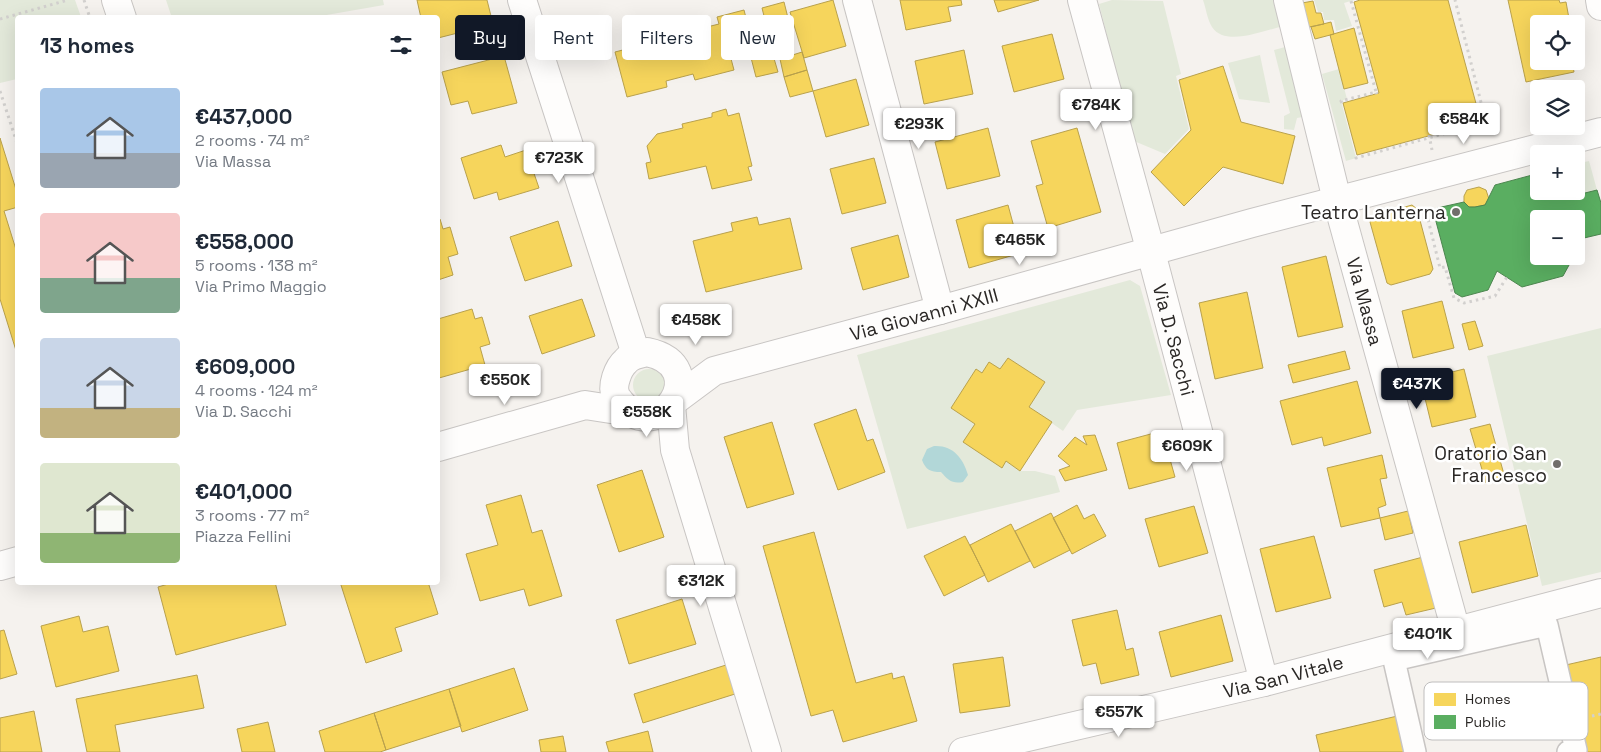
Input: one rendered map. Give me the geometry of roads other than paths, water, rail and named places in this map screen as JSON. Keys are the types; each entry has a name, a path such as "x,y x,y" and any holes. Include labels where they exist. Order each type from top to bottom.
{"street":[{"path":"116,0 121,15"},
{"path":"522,0 636,354"},
{"path":"857,0 940,310"},
{"name":"Via D. Sacchi","path":"1082,0 1151,251 1264,682"},
{"name":"Via Massa","path":"1288,0 1337,200 1456,631"},
{"path":"1600,0 1601,6"},
{"name":"Via Giovanni XXIII","path":"673,402 714,371 1337,200 1601,132"},
{"path":"584,405 637,414 655,416 665,411 673,402 679,388 678,377 670,362 658,354 647,352 636,354 626,360 617,372 615,379 616,396 625,408 637,414 675,450"},
{"name":"Via Giovanni XXIII","path":"670,362 714,371"},
{"path":"440,447 584,405 615,379"},
{"path":"673,402 675,450 767,752"},
{"path":"0,566 15,562"},
{"name":"Via San Vitale","path":"963,752 1264,682 1601,593"},
{"path":"1415,752 1394,660 1547,625 1560,682"},
{"path":"1568,752 1576,750 1574,740"}],"water":[{"path":"941,446 952,450 960,458 968,475 963,482 953,482 941,472 931,471 925,466 922,460 927,449"}],"place":[{"name":"Teatro Lanterna","path":"1456,212"},
{"name":"Oratorio San Francesco","path":"1557,464"}]}
